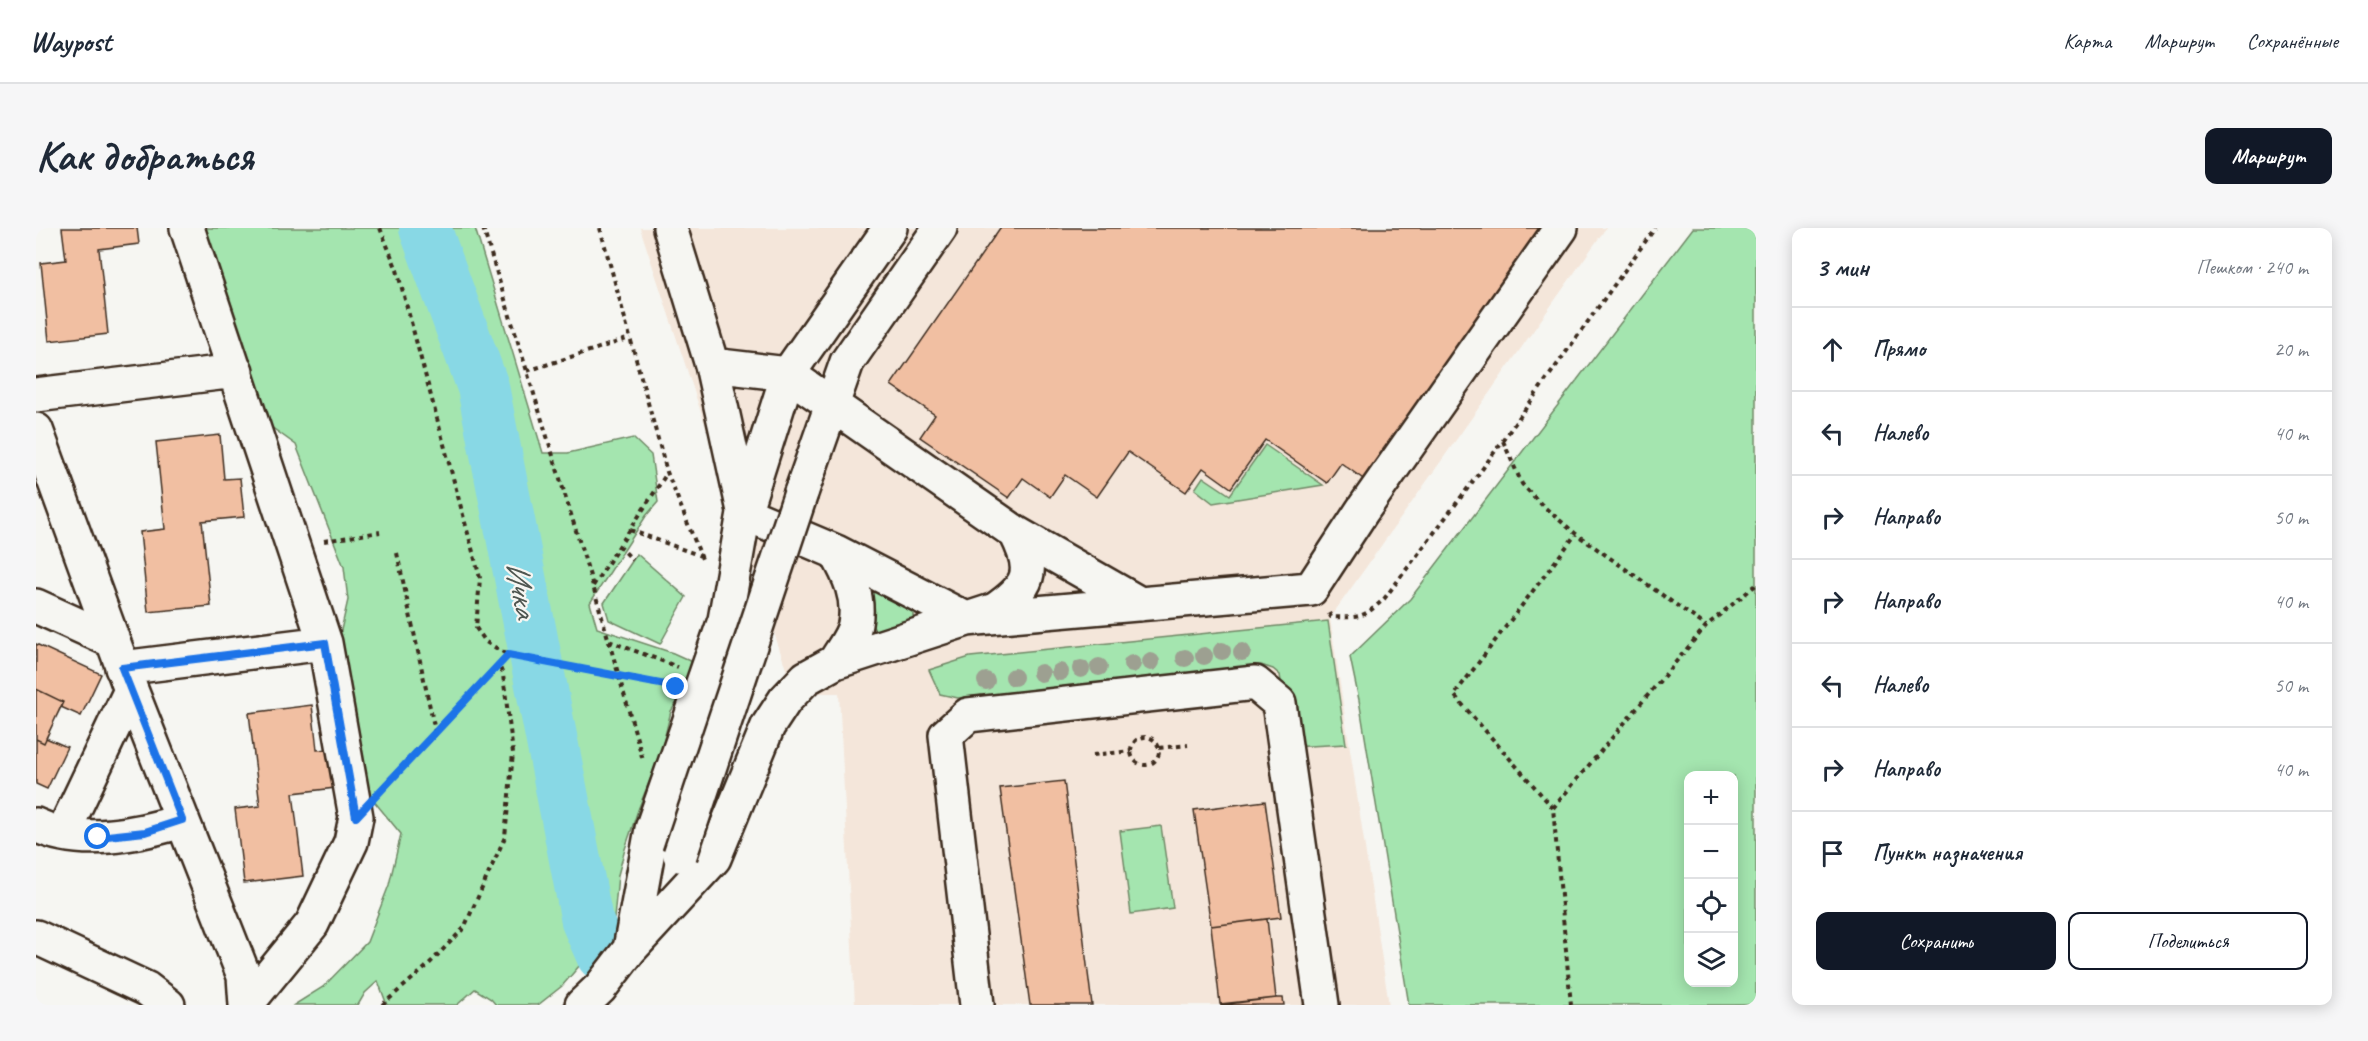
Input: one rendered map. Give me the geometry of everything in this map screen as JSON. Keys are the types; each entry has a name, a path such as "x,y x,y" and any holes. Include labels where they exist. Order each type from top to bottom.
{"street":[{"path":"36,430 122,666 244,976 246,1005 312,924 351,842 356,817 325,643 187,228"},
{"path":"670,228 712,365 744,513"},
{"path":"630,949 652,829 725,620 744,513 788,374 890,228"},
{"path":"630,949 680,855 847,362 940,228"},
{"path":"744,513 836,552 966,619 1311,589 1362,511 1561,228"},
{"path":"712,365 788,374 1016,533 1140,604"},
{"path":"36,395 236,371"},
{"path":"591,997 630,949 714,858 768,726 786,700 807,678 835,662 994,610 1015,596 1027,578 1027,561 1016,533"},
{"path":"835,662 855,626 856,602 851,579 836,552"},
{"path":"36,606 122,666 325,643"},
{"path":"122,666 50,829 98,837 145,832 182,820"},
{"path":"977,1005 946,735 968,715 1255,683 1279,703 1322,1005"},
{"path":"36,937 147,989 168,1005"}],"path":[{"path":"380,228 397,270 480,578 476,628 486,642 508,655 618,674 676,687"},
{"path":"483,228 593,586 644,764"},
{"path":"600,228 667,472 704,565"},
{"path":"1311,589 1322,600 1331,617 1366,615 1384,599 1503,441 1654,228"},
{"path":"527,371 630,338"},
{"path":"1503,441 1522,484 1543,506 1576,534 1706,626"},
{"path":"593,586 667,472"},
{"path":"630,530 702,556"},
{"path":"294,547 380,531"},
{"path":"1571,1005 1553,808 1454,695 1576,534"},
{"path":"619,546 633,560"},
{"path":"398,553 435,732"},
{"path":"1553,808 1706,626 1756,585"},
{"path":"609,641 681,668"},
{"path":"356,817 508,655"},
{"path":"679,677 682,660"},
{"path":"382,1005 464,928 505,837 513,753 503,675 499,665"},
{"path":"1146,736 1154,740 1159,748 1158,757 1147,765 1134,760 1131,751 1137,739 1146,736"},
{"path":"1159,748 1188,745"},
{"path":"1093,755 1131,751"}],"shaded area":[{"path":"640,228 1606,228 1330,618 1389,1005 855,1005 839,693 794,693"}],"green space":[{"path":"201,228 411,228 470,389 574,929 586,958 562,986 538,1005 496,1005 475,989 457,1005 387,1005 378,981 365,993 358,1005 294,1005 323,987 367,942 389,885 401,834 364,789 338,643 348,600 344,567 296,445 267,424"},
{"path":"437,228 475,228 543,453 568,453 633,438 651,455 658,502 646,516 590,603 597,628 673,653 693,662 688,686 671,711 661,752 625,849 618,875 614,919 602,930 549,651 490,379"},
{"path":"1693,228 1756,228 1756,1005 1409,1005 1350,657 1410,599"},
{"path":"1265,445 1323,485 1213,503 1195,489 1203,477 1230,495"},
{"path":"637,554 686,597 660,644 609,620 604,603"},
{"path":"875,590 913,609 913,619 909,623 878,632 874,629 869,606"},
{"path":"1328,621 1346,744 1291,747 1280,675 1273,669 1261,665 958,698 940,694 929,670 970,657"},
{"path":"1161,826 1173,908 1131,914 1120,831"}],"building":[{"path":"62,228 137,228 139,244 99,249 108,334 49,341 41,263 66,260"},
{"path":"1000,228 1552,228 1373,486 1341,463 1327,483 1265,440 1231,488 1203,468 1186,492 1128,452 1097,497 1065,475 1050,497 1023,478 1009,498 920,437 935,415 891,385"},
{"path":"220,435 224,479 240,478 244,517 202,521 211,606 148,612 140,532 165,529 156,442"},
{"path":"36,644 101,674 81,716 61,707 46,738 67,747 47,789 36,784"},
{"path":"36,689 63,702 44,743 36,739"},
{"path":"312,705 317,750 330,749 335,788 293,793 303,876 244,883 235,809 260,806 249,713"},
{"path":"1064,781 1092,1005 1030,1005 1000,788"},
{"path":"1265,801 1281,917 1211,926 1194,810"},
{"path":"1267,919 1276,998 1220,1004 1211,926"},
{"path":"1283,998 1284,1005 1220,1005"}],"waterway":[{"name":"Ичка","path":"425,228 483,387 587,921 602,955"}],"route":[{"path":"98,837 145,832 182,820 122,668 325,643 356,817 508,655 618,674 676,687"}]}
